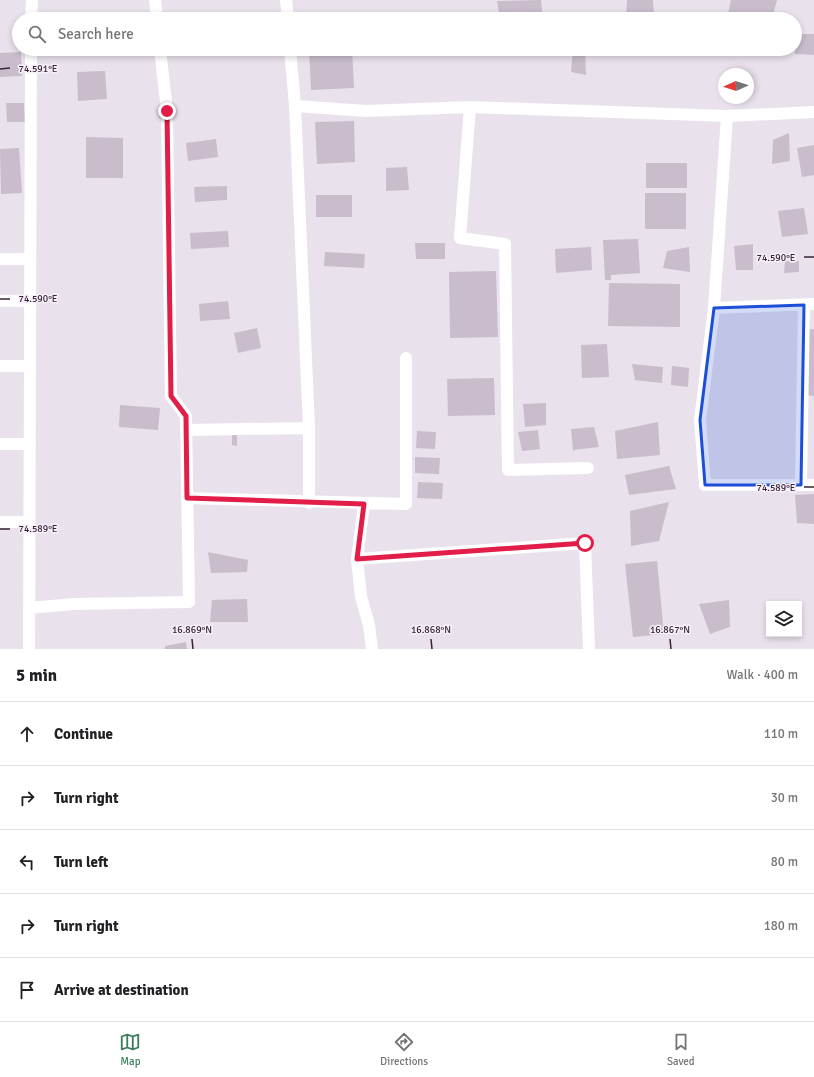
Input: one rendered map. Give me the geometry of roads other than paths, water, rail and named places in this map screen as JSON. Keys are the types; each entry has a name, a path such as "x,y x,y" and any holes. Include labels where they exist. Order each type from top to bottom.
{"street":[{"path":"31,12 32,0"},
{"path":"155,0 156,12"},
{"path":"286,0 287,12"},
{"path":"29,649 31,56"},
{"path":"29,608 74,604 189,602 186,416 171,396 167,111 161,56"},
{"path":"291,56 295,106 309,428 310,502"},
{"path":"295,106 366,111 470,107 727,116 814,112"},
{"path":"470,107 460,238 505,244 508,470 588,468"},
{"path":"727,116 714,308 700,420 705,485 814,485"},
{"path":"0,259 30,259"},
{"path":"0,301 30,302"},
{"path":"714,308 809,305 801,485"},
{"path":"187,498 406,504 406,358"},
{"path":"0,366 30,366"},
{"path":"186,430 309,428"},
{"path":"0,444 30,444"},
{"path":"364,504 357,559 361,597 369,625 372,649"},
{"path":"0,522 29,522"},
{"path":"357,559 585,543 589,649"}]}
